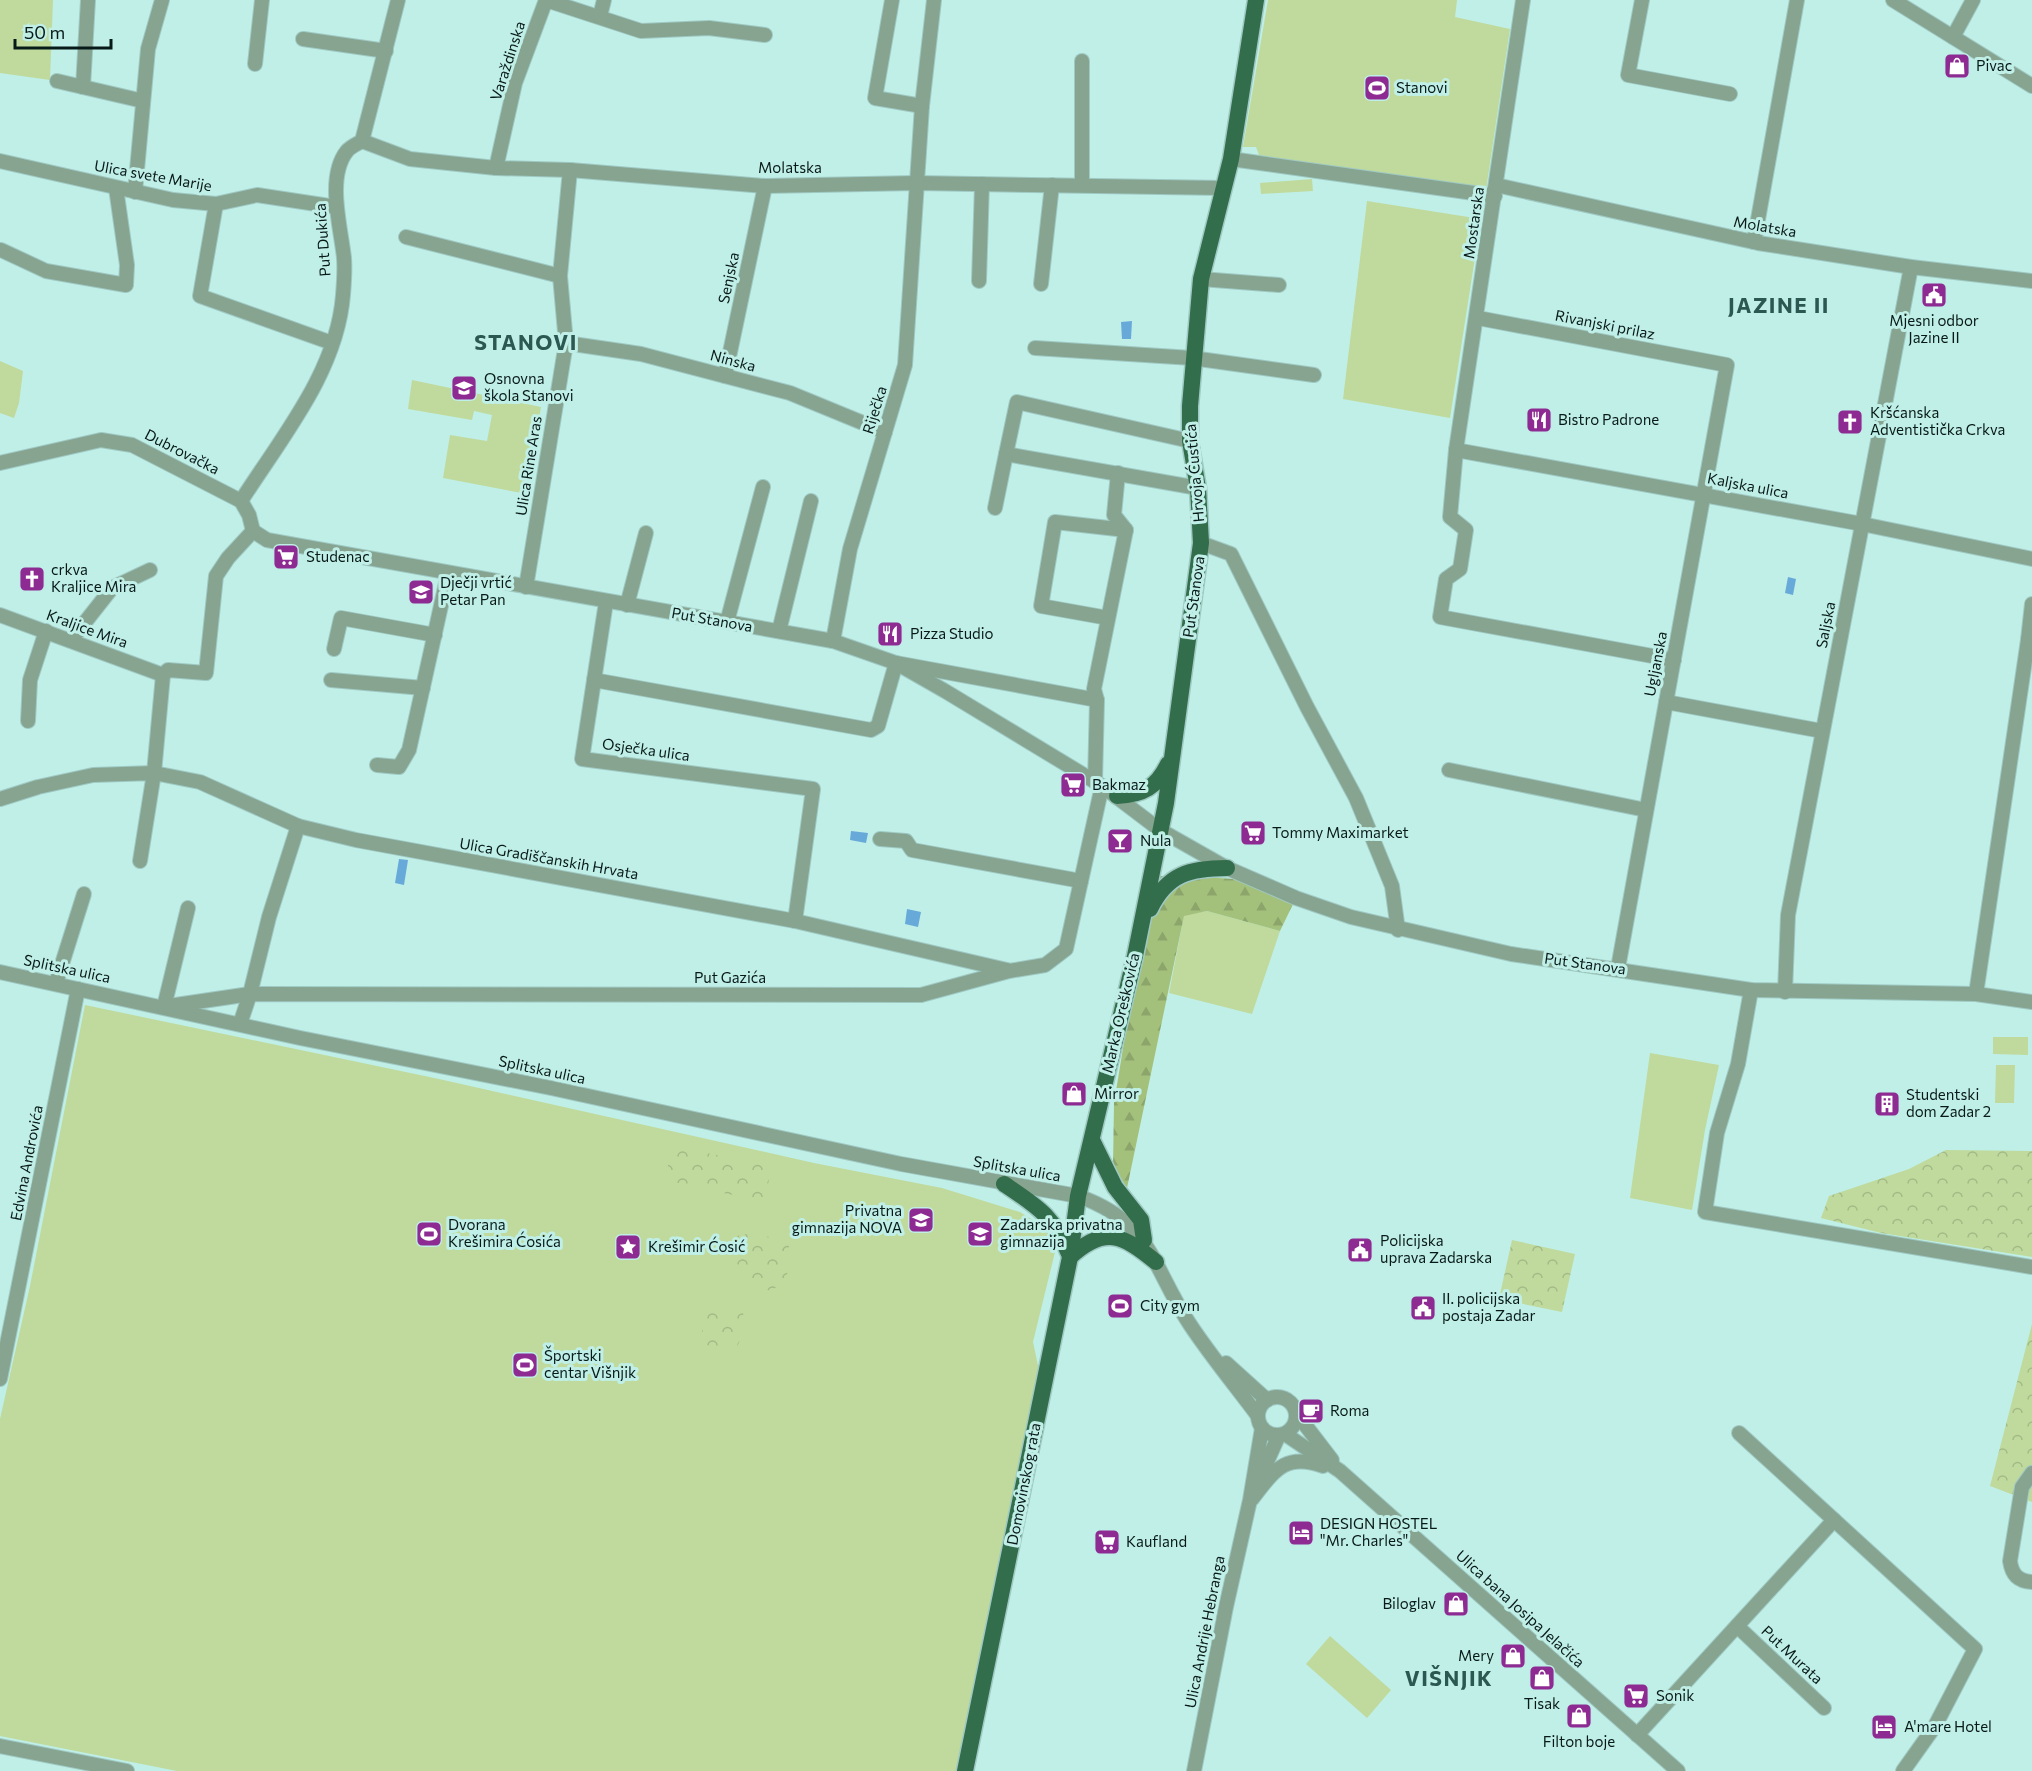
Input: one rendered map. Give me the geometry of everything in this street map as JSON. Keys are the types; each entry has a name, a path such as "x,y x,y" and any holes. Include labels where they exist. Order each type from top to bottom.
{"main road":[{"name":"Hrvoja Ćustića","path":"1201,543 1198,488 1190,441 1192,358 1201,279 1231,159 1256,0"},
{"name":"Put Stanova","path":"1160,830 1173,755 1201,543"},
{"path":"1117,796 1135,795 1151,788 1160,780 1173,755"},
{"name":"Marka Oreškovića","path":"1078,1196 1140,932 1160,830"},
{"path":"1140,932 1163,886 1187,872 1227,868"},
{"path":"1092,1140 1115,1187 1137,1212 1143,1227 1144,1240"},
{"path":"1004,1184 1052,1220 1070,1257 1083,1244 1109,1236 1133,1243 1156,1262"},
{"name":"Domovinskog rata","path":"965,1771 1070,1257 1078,1196"}],"street":[{"path":"83,87 88,0"},
{"path":"135,192 148,49 162,0"},
{"path":"255,64 262,0"},
{"name":"Put Dukića","path":"241,501 316,385 332,343 343,297 344,260 336,207 339,168 347,151 362,141 398,0"},
{"path":"546,0 640,31 709,28 765,35"},
{"name":"Varaždinska","path":"496,168 515,83 546,0"},
{"path":"600,16 604,0"},
{"path":"892,0 875,98 922,106"},
{"name":"Riječka","path":"833,641 850,549 905,365 922,106 934,0"},
{"name":"Mostarska","path":"1523,0 1478,318 1456,450 1450,517 1466,530 1460,569 1446,579 1440,617 1674,660"},
{"path":"1642,0 1628,75 1730,94"},
{"path":"1754,242 1797,0"},
{"path":"1893,0 2032,86"},
{"path":"1953,37 1973,0"},
{"path":"303,39 386,51"},
{"path":"1082,61 1082,185"},
{"path":"57,81 143,101"},
{"name":"Molatska","path":"362,141 410,159 496,168 570,170 765,186 916,183 1223,188"},
{"name":"Molatska","path":"1231,159 1495,191 1754,242 1911,267 2032,281"},
{"name":"Ulica svete Marije","path":"0,161 135,192 216,204 257,195 336,207"},
{"name":"Ulica Rine Aras","path":"525,587 566,343 560,276 570,170"},
{"path":"980,281 982,184"},
{"path":"1041,284 1052,185"},
{"name":"Senjska","path":"725,376 765,186"},
{"path":"1,250 46,271 126,285 127,265 116,188"},
{"path":"216,204 200,296 332,343"},
{"path":"406,237 560,276"},
{"name":"Saljska","path":"1785,992 1788,915 1911,267"},
{"path":"1201,279 1279,285"},
{"name":"Rivanjski prilaz","path":"1478,318 1727,365"},
{"name":"Ninska","path":"566,343 641,354 790,393 885,432"},
{"path":"1035,348 1192,358 1314,375"},
{"name":"Ugljanska","path":"1618,968 1727,365"},
{"path":"994,507 1017,402 1190,441"},
{"name":"Dubrovačka","path":"0,463 101,440 118,441 132,445 241,501"},
{"name":"Kaljska ulica","path":"1456,450 1705,494 2032,559"},
{"path":"1006,454 1198,488"},
{"path":"1118,473 1113,515 1126,530"},
{"path":"728,622 763,487"},
{"path":"140,861 154,773 163,675 168,670 206,673 216,576 228,558 253,531 249,515 241,501"},
{"path":"779,631 811,501"},
{"path":"1108,618 1041,606 1055,522 1126,530"},
{"name":"Put Gazića","path":"164,1008 250,994 921,995 947,990 1009,971 1045,966 1066,949 1081,881 1098,784 1095,689 1126,530"},
{"name":"Put Stanova","path":"253,531 267,540 833,641 896,663 1098,784 1160,830 1227,868 1296,898 1398,930 1511,954 1618,968 1685,982 1751,990 1976,994 2032,1002"},
{"path":"627,605 646,533"},
{"name":"Hrvoja Ćustića","path":"1201,543 1231,554 1356,798 1392,886 1398,930"},
{"path":"71,640 112,588 150,570"},
{"path":"377,765 399,766 409,750 448,574"},
{"name":"Osječka ulica","path":"606,602 582,759 813,789 808,840 795,921"},
{"path":"1976,994 2030,640 2032,604"},
{"name":"Kraljice Mira","path":"0,615 163,675"},
{"path":"334,649 341,618 435,635"},
{"path":"28,721 30,680 46,631"},
{"path":"594,680 872,730 878,726 896,663 1097,700"},
{"path":"331,680 423,688"},
{"path":"1666,702 1822,731"},
{"path":"1449,770 1646,810"},
{"name":"Ulica Gradiščanskih Hrvata","path":"0,800 38,787 93,775 154,773 200,782 298,826 356,840 795,921 1009,971"},
{"path":"240,1024 250,994 269,917 298,826"},
{"path":"880,839 906,841 912,850 1081,881"},
{"path":"56,983 84,894"},
{"path":"164,1008 188,908"},
{"name":"Splitska ulica","path":"0,972 1004,1184 1078,1196"},
{"name":"Edvina Androvića","path":"0,1379 78,989"},
{"path":"1751,990 1738,1064 1717,1133 1705,1212 2032,1267"},
{"path":"1078,1196 1104,1205 1119,1215 1144,1240 1190,1323 1206,1346 1260,1422 1266,1432 1282,1434 1294,1425 1296,1413 1294,1407 1285,1399 1267,1400 1206,1346"},
{"path":"1260,1422 1259,1409 1267,1400"},
{"name":"Ulica bana Josipa Jelačića","path":"1296,1413 1340,1472"},
{"name":"Ulica Andrije Hebranga","path":"1194,1771 1226,1607 1251,1500 1260,1422"},
{"path":"1739,1433 1974,1649 1935,1726 1903,1771"},
{"name":"Ulica Andrije Hebranga","path":"1251,1500 1282,1434"},
{"name":"Ulica bana Josipa Jelačića","path":"1282,1434 1340,1472 1677,1771"},
{"path":"1251,1500 1274,1471 1288,1461 1307,1460 1340,1472"},
{"path":"2032,1473 2022,1487 2010,1561 2011,1572 2021,1581 2032,1582"},
{"path":"1637,1735 1834,1520"},
{"name":"Put Murata","path":"1737,1626 1824,1708"},
{"path":"0,1746 127,1771"}],"green space":[{"path":"0,0 53,0 50,80 0,73"},
{"name":"Stanovi","path":"1268,0 1457,0 1455,17 1510,29 1486,190 1259,155 1256,147 1243,147"},
{"path":"1312,179 1313,191 1261,194 1260,183"},
{"path":"1367,201 1481,219 1450,418 1343,399"},
{"path":"0,361 23,371 19,403 14,418 0,413"},
{"path":"412,380 541,407 527,494 443,478 450,435 487,441 492,415 474,411 472,420 408,409"},
{"path":"1168,875 1252,880 1296,898 1280,931 1207,911 1184,916 1127,1188 1113,1166 1114,1103 1151,878"},
{"path":"1207,911 1280,931 1252,1014 1169,993 1184,915"},
{"name":"Športski centar Višnjik","path":"85,1005 439,1079 814,1163 942,1188 1020,1212 1047,1229 1055,1252 1033,1342 1043,1389 965,1771 177,1771 0,1736 0,1419 30,1286"},
{"path":"1993,1037 2028,1037 2028,1055 1993,1054"},
{"path":"1650,1053 1719,1065 1705,1130 1692,1210 1630,1198"},
{"path":"1996,1065 2015,1065 2014,1103 1995,1103"},
{"path":"672,1146 772,1166 764,1202 665,1180"},
{"path":"1946,1150 2032,1151 2032,1257 1881,1233 1821,1218 1829,1196 1909,1169"},
{"path":"756,1232 789,1245 787,1277 772,1291 758,1288 732,1258 737,1236"},
{"path":"1512,1240 1575,1254 1562,1312 1499,1299"},
{"path":"728,1304 743,1312 745,1329 736,1349 714,1348 702,1343 702,1326 709,1308"},
{"path":"2032,1324 2032,1502 1990,1486"},
{"path":"1330,1636 1391,1690 1367,1718 1306,1664"}],"water":[{"path":"1132,321 1131,339 1122,339 1121,322"},
{"path":"1788,577 1796,579 1793,595 1785,593"},
{"path":"851,831 868,833 866,843 850,840"},
{"path":"399,859 408,860 404,885 395,883"},
{"path":"907,909 921,912 918,927 905,924"}],"place":[{"name":"Pivac","path":"1957,66"},
{"name":"Stanovi","path":"1377,88"},
{"name":"Mjesni odbor Jazine II","path":"1934,295"},
{"name":"Osnovna škola Stanovi","path":"464,388"},
{"name":"Bistro Padrone","path":"1539,420"},
{"name":"Kršćanska Adventistička Crkva","path":"1850,422"},
{"name":"Studenac","path":"286,557"},
{"name":"crkva Kraljice Mira","path":"32,579"},
{"name":"Dječji vrtić Petar Pan","path":"421,592"},
{"name":"Pizza Studio","path":"890,634"},
{"name":"Bakmaz","path":"1073,785"},
{"name":"Tommy Maximarket","path":"1253,833"},
{"name":"Nula","path":"1120,841"},
{"name":"Mirror","path":"1074,1094"},
{"name":"Studentski dom Zadar 2","path":"1887,1104"},
{"name":"Privatna gimnazija NOVA","path":"921,1220"},
{"name":"Dvorana Krešimira Ćosića","path":"429,1234"},
{"name":"Zadarska privatna gimnazija","path":"980,1234"},
{"name":"Krešimir Ćosić","path":"628,1247"},
{"name":"Policijska uprava Zadarska","path":"1360,1250"},
{"name":"City gym","path":"1120,1306"},
{"name":"II. policijska postaja Zadar","path":"1423,1308"},
{"name":"Športski centar Višnjik","path":"525,1365"},
{"name":"Roma","path":"1311,1411"},
{"name":"DESIGN HOSTEL \"Mr. Charles\"","path":"1301,1533"},
{"name":"Kaufland","path":"1107,1542"},
{"name":"Biloglav","path":"1456,1604"},
{"name":"Mery","path":"1513,1656"},
{"name":"Tisak","path":"1542,1678"},
{"name":"Sonik","path":"1636,1696"},
{"name":"Filton boje","path":"1579,1716"},
{"name":"A'mare Hotel","path":"1884,1727"}],"district":[{"name":"JAZINE II","path":"1779,306"},
{"name":"STANOVI","path":"526,343"},
{"name":"VIŠNJIK","path":"1449,1679"}]}
